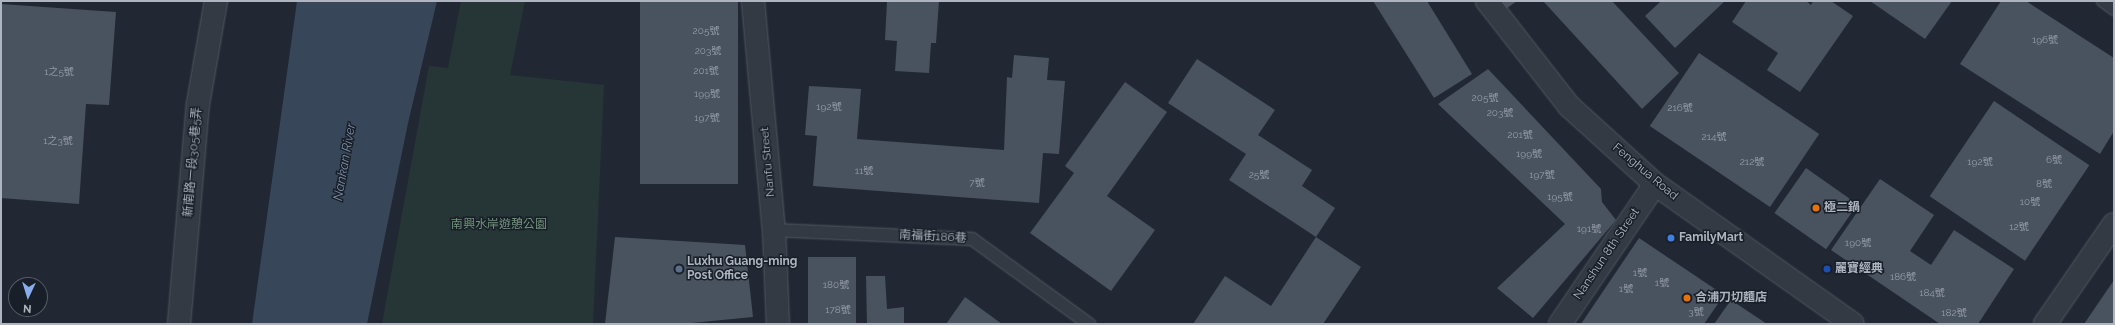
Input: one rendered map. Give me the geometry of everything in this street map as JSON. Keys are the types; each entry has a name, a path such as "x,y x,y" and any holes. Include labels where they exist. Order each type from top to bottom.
{"street":[{"name":"新南路一段305巷5弄","path":"179,324 198,104 216,1"},
{"name":"Nanfu Street","path":"753,1 774,230 778,324"},
{"name":"Fenghua Road","path":"1487,1 1570,106 1655,184 1852,324"},
{"name":"Nanshun 8th Street","path":"1560,324 1655,184"},
{"path":"2045,324 2114,224"}],"lane":[{"path":"2103,1 2114,9"},
{"name":"南福街186巷","path":"774,230 972,239 1089,324"}],"green space":[{"name":"南興水岸遊憩公園","path":"461,1 525,1 510,75 604,85 593,324 382,324 429,66 448,68"}],"water":[{"name":"Nankan River","path":"297,1 437,1 408,123 367,324 252,324"}],"building":[{"path":"640,1 738,1 738,184 640,184"},
{"path":"887,1 939,1 936,43 931,43 929,73 895,71 897,41 885,40"},
{"path":"1373,1 1427,1 1472,74 1434,98"},
{"path":"1496,1 1517,1 1503,11"},
{"path":"1543,1 1612,1 1679,73 1642,109"},
{"path":"1661,1 1725,1 1675,48 1645,16"},
{"path":"1746,1 1806,1 1811,5 1813,1 1831,1 1853,16 1800,92 1767,70 1778,53 1732,22"},
{"path":"1870,1 1952,1 1925,39"},
{"path":"2001,1 2026,1 2114,58 2114,131 2100,154 1960,64"},
{"path":"1,4 116,12 109,105 86,104 79,204 1,198"},
{"path":"1699,53 1819,134 1770,207 1650,126"},
{"path":"1014,55 1049,58 1047,80 1065,81 1059,154 1043,153 1039,203 813,186 817,136 805,135 809,86 861,89 857,139 1004,150 1007,77 1012,78"},
{"path":"1197,59 1275,110 1258,135 1312,170 1302,186 1335,208 1316,237 1229,180 1246,154 1168,103"},
{"path":"1488,69 1601,189 1602,202 1616,220 1533,318 1497,288 1565,224 1438,104"},
{"path":"1125,82 1167,112 1107,196 1155,230 1111,291 1030,233 1074,173 1065,166"},
{"path":"1994,101 2089,165 2025,261 1930,196"},
{"name":"極二鍋","path":"1806,168 1858,204 1826,249 1774,213"},
{"path":"1880,179 1934,215 1910,251 1931,265 1954,230 2014,269 1978,324 1940,324 1831,250"},
{"path":"615,237 745,245 753,317 681,324 605,324"},
{"path":"1316,237 1361,267 1323,324 1193,324 1225,276 1271,306"},
{"path":"1639,238 1724,295 1704,324 1581,324"},
{"path":"808,257 856,257 856,324 808,324"},
{"path":"866,276 885,276 887,309 904,307 904,324 867,324"},
{"path":"2114,280 2114,324 2084,324"},
{"path":"965,297 1002,324 946,324"},
{"path":"1731,300 1767,324 1714,324"}],"place":[{"name":"極二鍋","path":"1816,208"},
{"name":"FamilyMart","path":"1671,238"},
{"name":"Luxhu Guang-ming Post Office","path":"679,269"},
{"name":"麗寶經典","path":"1827,269"},
{"name":"合浦刀切麵店","path":"1687,298"}]}
